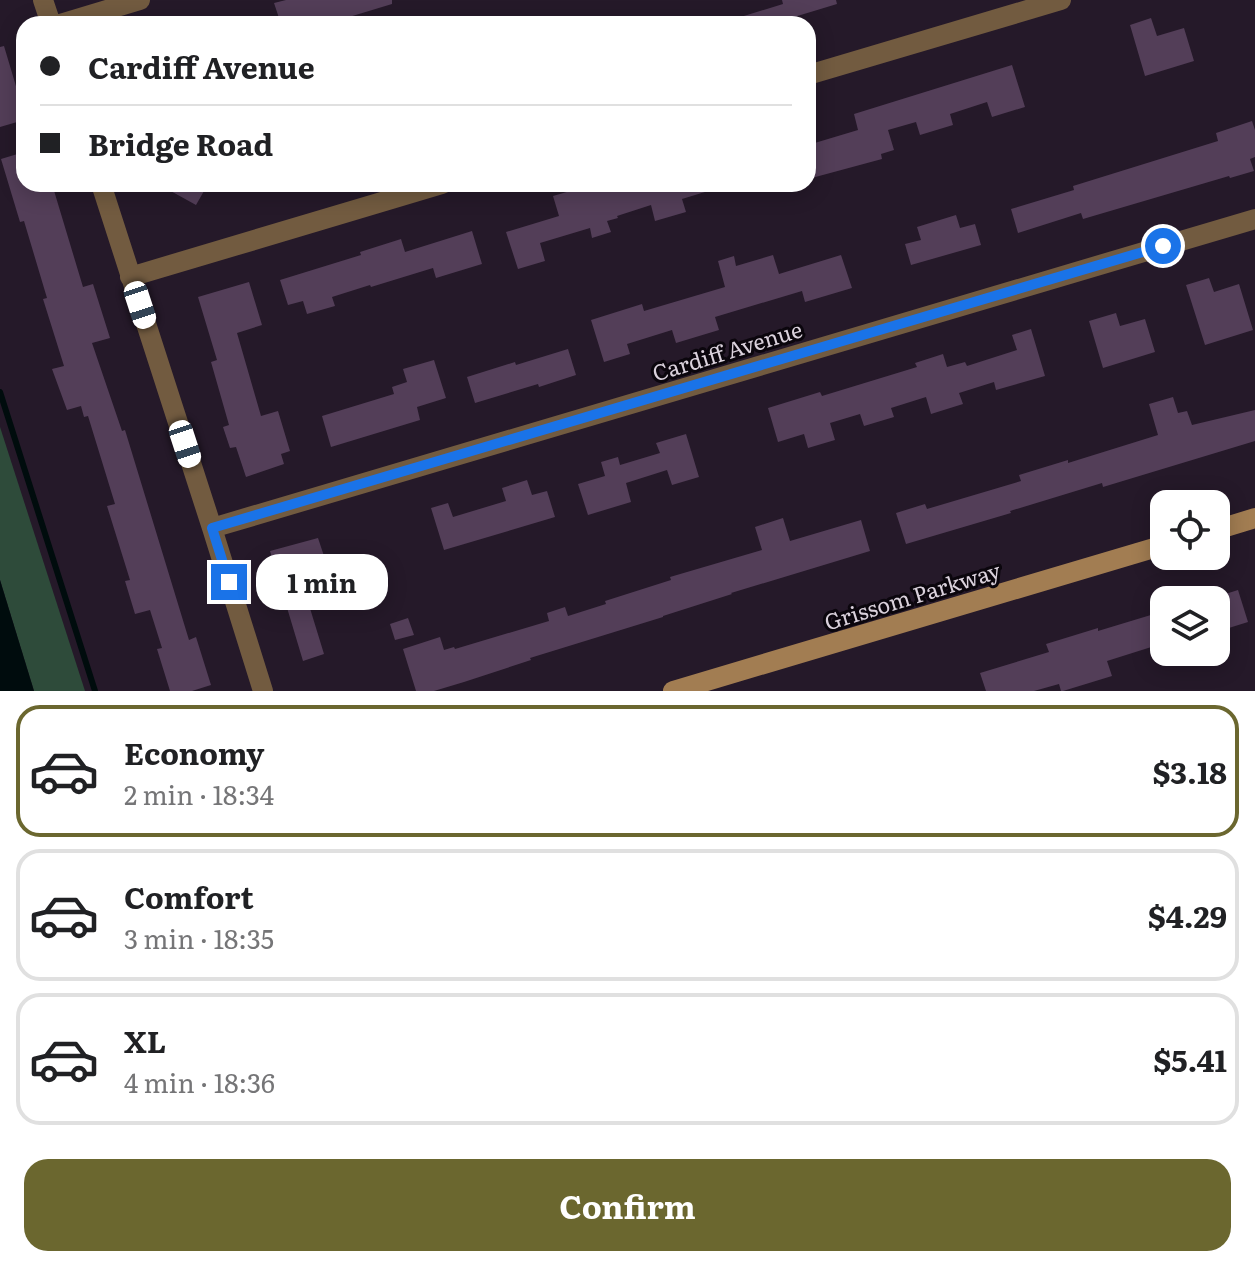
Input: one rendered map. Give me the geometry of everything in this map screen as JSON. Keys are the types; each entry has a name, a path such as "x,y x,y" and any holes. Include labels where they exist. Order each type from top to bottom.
{"main road":[{"path":"1230,526 1255,518"},
{"name":"Grissom Parkway","path":"673,691 1150,549"}],"street":[{"path":"87,16 140,0"},
{"path":"816,73 1061,0"},
{"path":"103,192 263,691"},
{"path":"130,277 415,192"},
{"name":"Cardiff Avenue","path":"212,528 1255,219"}],"green space":[{"path":"0,427 85,691 34,691 0,580"}],"shaded area":[{"path":"0,580 34,691 0,691"}],"building":[{"path":"286,0 392,0 392,4 352,16 278,16 274,3"},
{"path":"782,0 836,0 837,4 797,16 744,16 783,4"},
{"path":"1151,18 1157,36 1184,28 1194,61 1145,76 1130,25"},
{"path":"4,46 16,86 16,122 0,127 0,47"},
{"path":"1012,65 1025,107 992,117 987,102 950,114 953,125 920,135 916,122 888,130 894,150 881,154 882,159 816,177 816,143 858,130 854,114"},
{"path":"1252,121 1255,157 1250,159 1254,171 1083,219 1081,213 1018,233 1011,209 1074,190 1073,186 1218,141 1216,133"},
{"path":"16,154 16,192 54,192 83,287 93,284 110,338 92,343 122,431 125,430 189,640 196,637 211,685 192,691 170,691 157,649 162,648 150,610 135,614 125,581 130,580 107,506 115,504 88,416 84,417 81,406 67,410 52,369 64,366 43,299 47,298 24,221 20,222 1,159"},
{"path":"172,192 203,192 196,205"},
{"path":"567,192 705,192 682,199 686,212 655,221 651,205 607,221 611,232 592,238 590,228 540,243 545,261 518,269 506,232 559,216 553,196"},
{"path":"956,215 960,228 975,224 981,245 911,265 905,244 921,240 917,227"},
{"path":"472,231 482,264 436,278 433,268 370,285 332,297 335,306 307,314 303,301 288,305 280,280 401,239 405,252"},
{"path":"773,255 779,274 841,255 852,288 805,302 802,291 715,317 719,330 676,343 672,330 627,344 630,354 604,362 591,320 642,304 644,311 725,287 718,261 734,256 736,266"},
{"path":"1209,278 1214,292 1239,284 1253,330 1205,345 1186,285"},
{"path":"249,282 262,325 237,333 261,416 278,411 290,451 281,454 284,464 246,477 236,447 230,448 223,427 229,425 211,362 217,360 198,297"},
{"path":"1116,313 1120,326 1145,319 1155,352 1103,368 1089,321"},
{"path":"1031,329 1045,376 996,390 994,382 959,393 963,404 931,414 926,397 891,408 894,417 864,426 860,414 830,423 835,440 808,448 804,434 778,442 768,408 820,392 822,396 917,367 915,363 943,354 947,367 965,362 967,366 1017,350 1012,335"},
{"path":"568,349 576,375 475,403 467,377"},
{"path":"434,360 446,398 417,407 420,420 331,447 322,416 394,394 392,387 407,382 403,369"},
{"path":"1173,397 1178,413 1187,411 1192,425 1255,410 1255,441 1103,487 1102,483 906,544 896,513 925,504 927,509 1021,481 1019,475 1158,435 1149,404"},
{"path":"686,434 699,477 672,485 667,470 626,483 631,502 588,515 578,484 605,476 601,462 618,457 620,465 660,453 656,443"},
{"path":"527,480 532,495 547,491 555,517 444,550 431,508 448,503 453,517 506,501 502,488"},
{"path":"783,518 790,541 861,520 870,551 731,593 464,682 434,691 416,691 403,649 440,637 444,650 455,649 549,621 547,613 565,607 568,616 606,604 605,601 671,580 670,577 762,550 755,527"},
{"path":"318,538 333,583 305,592 324,654 303,661 270,551"},
{"path":"1238,590 1248,622 1230,628 1230,593"},
{"path":"1150,615 1150,647 1107,661 1112,676 1063,691 1059,684 1034,691 986,691 980,673 1049,652 1046,644 1098,628 1098,631"},
{"path":"408,618 414,635 395,640 390,624"}],"waterway":[{"path":"0,392 95,691"}],"route":[{"path":"229,582 212,528 1163,246"}]}
